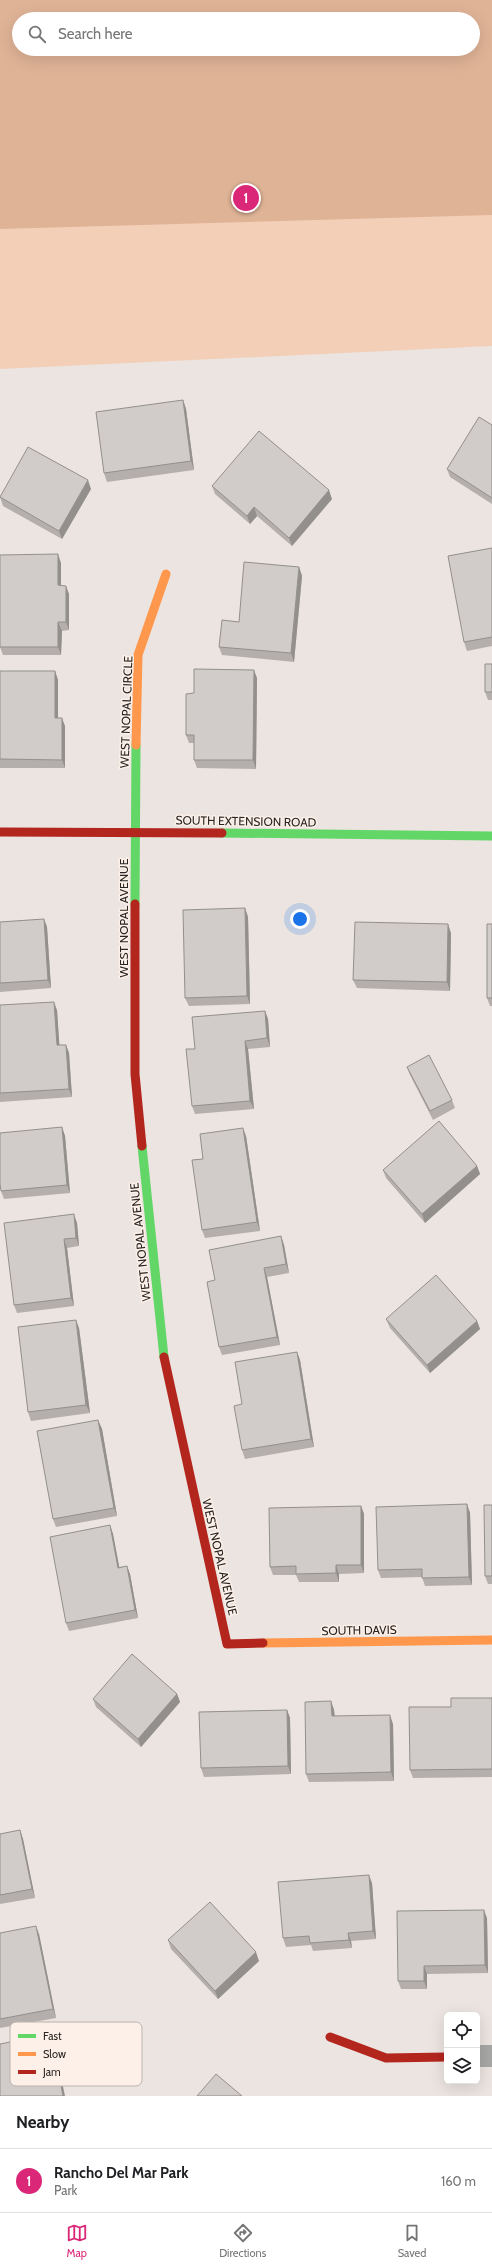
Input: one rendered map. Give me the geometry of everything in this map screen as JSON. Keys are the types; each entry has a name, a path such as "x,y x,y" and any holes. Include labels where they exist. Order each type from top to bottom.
{"street":[{"name":"WEST NOPAL CIRCLE","path":"136,832 138,655 166,574"},
{"name":"SOUTH EXTENSION ROAD","path":"0,832 492,836"},
{"name":"WEST NOPAL AVENUE","path":"136,832 135,1074 165,1368 227,1644"},
{"name":"SOUTH DAVIS","path":"227,1644 492,1640"},
{"path":"330,2037 386,2058 444,2057"},
{"path":"480,2056 492,2056"}],"shaded area":[{"path":"0,0 492,0 492,346 0,369"},
{"path":"0,0 492,0 492,215 0,229"}],"building":[{"path":"183,400 191,461 104,473 96,412"},
{"path":"479,417 492,425 492,498 447,469"},
{"path":"259,431 329,490 289,538 254,507 247,516 212,486"},
{"path":"28,447 88,480 59,531 0,497"},
{"path":"492,548 492,637 464,642 448,556"},
{"path":"58,554 58,585 66,586 66,622 58,622 58,647 0,647 0,555"},
{"path":"244,562 299,567 291,653 219,647 222,620 239,622"},
{"path":"485,664 492,664 492,692 485,692"},
{"path":"194,669 254,670 253,760 194,760 194,735 186,735 186,694 194,693"},
{"path":"0,671 55,671 55,718 62,718 62,760 0,759"},
{"path":"245,908 247,996 185,998 183,910"},
{"path":"44,919 48,980 0,983 0,922"},
{"path":"355,922 448,924 447,982 353,980"},
{"path":"487,924 492,924 492,998 487,998"},
{"path":"54,1002 57,1045 66,1045 69,1089 0,1093 0,1005"},
{"path":"265,1011 267,1038 245,1041 250,1101 192,1106 186,1049 195,1049 192,1017"},
{"path":"429,1055 452,1100 430,1111 407,1067"},
{"path":"439,1121 477,1166 422,1214 383,1170"},
{"path":"62,1127 67,1185 1,1191 0,1133"},
{"path":"243,1128 257,1222 202,1230 192,1160 203,1159 200,1134"},
{"path":"74,1214 76,1238 64,1239 71,1298 14,1305 4,1223"},
{"path":"281,1236 286,1264 264,1268 277,1337 219,1347 207,1282 215,1280 209,1250"},
{"path":"436,1275 477,1321 427,1365 386,1319"},
{"path":"76,1320 86,1405 28,1412 18,1327"},
{"path":"297,1352 311,1439 242,1450 234,1406 242,1404 235,1362"},
{"path":"98,1420 114,1508 53,1519 37,1431"},
{"path":"467,1504 469,1577 422,1578 422,1569 378,1570 376,1507"},
{"path":"484,1505 492,1505 492,1576 485,1576"},
{"path":"361,1506 361,1565 336,1565 336,1573 296,1574 296,1566 270,1567 269,1508"},
{"path":"110,1525 118,1568 127,1566 135,1610 66,1623 50,1537"},
{"path":"132,1654 177,1694 138,1739 93,1699"},
{"path":"451,1698 492,1698 492,1769 410,1770 409,1707 451,1707"},
{"path":"331,1701 332,1716 390,1715 391,1772 306,1774 305,1702"},
{"path":"287,1710 288,1766 201,1768 199,1712"},
{"path":"20,1830 32,1889 0,1895 0,1834"},
{"path":"369,1875 373,1931 348,1933 349,1940 310,1943 309,1936 283,1938 278,1882"},
{"path":"210,1902 256,1952 215,1991 168,1940"},
{"path":"484,1910 485,1965 424,1966 424,1981 398,1981 397,1911"},
{"path":"36,1926 53,2009 0,2019 0,1933"},
{"path":"10,2042 10,2086 61,2086 63,2096 0,2096 0,2044"},
{"path":"216,2074 242,2096 197,2096"}],"traffic: fast":[{"path":"135,904 136,745"},
{"path":"222,833 492,836"},
{"path":"142,1146 164,1357"}],"traffic: slow":[{"path":"136,745 138,655 166,574"},
{"path":"263,1643 492,1640"}],"traffic: jam":[{"path":"0,832 222,833"},
{"path":"135,904 135,1074 142,1146"},
{"path":"164,1357 227,1644 263,1643"},
{"path":"330,2037 386,2058 444,2057"}],"place":[{"name":"Rancho Del Mar Park","path":"246,198"}]}
